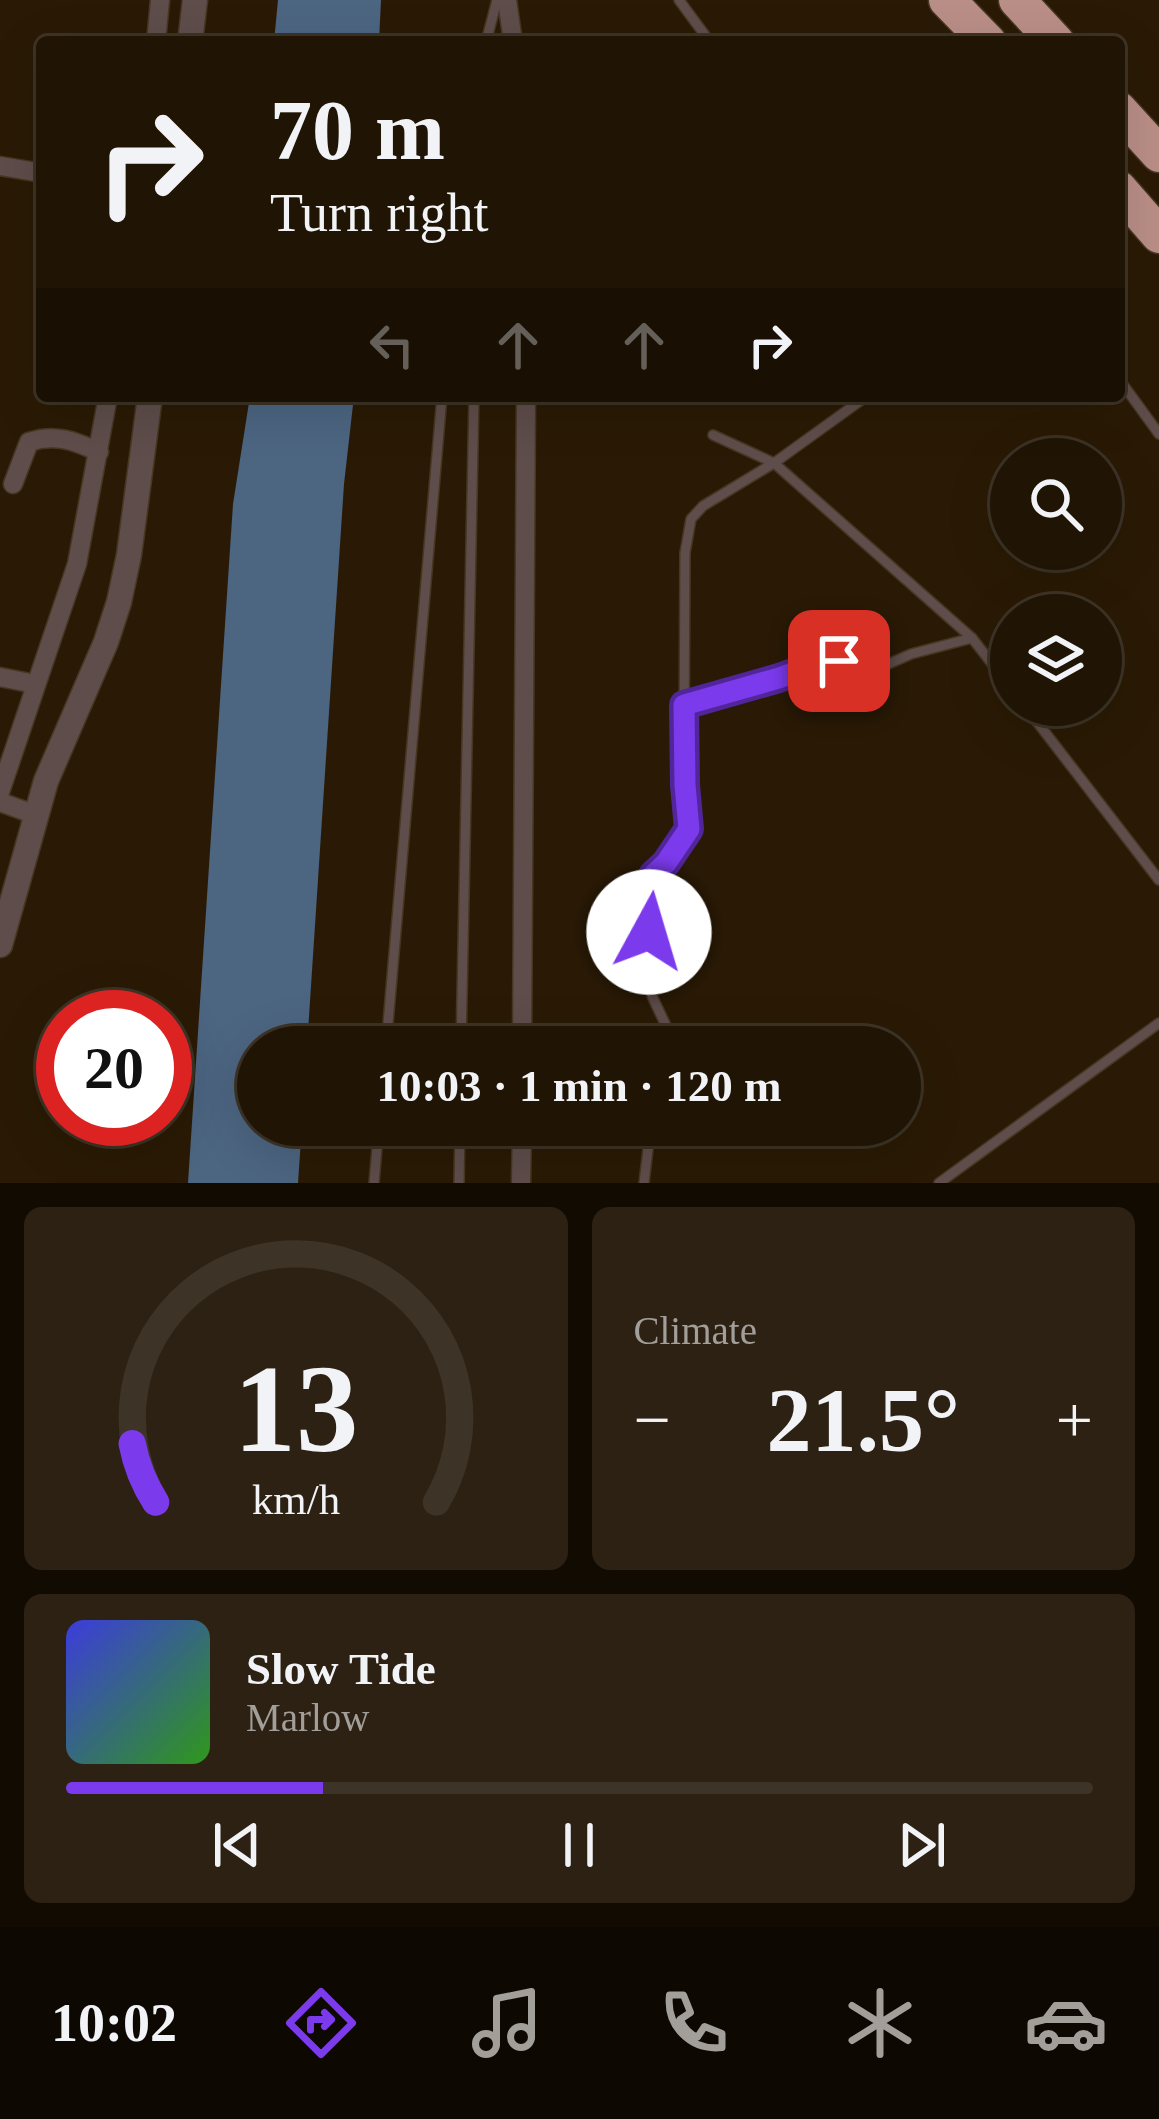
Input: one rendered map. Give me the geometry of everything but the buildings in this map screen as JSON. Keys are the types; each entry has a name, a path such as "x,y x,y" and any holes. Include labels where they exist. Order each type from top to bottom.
{"highway":[{"path":"947,0 982,36"},
{"path":"1017,0 1050,36"},
{"path":"1125,117 1159,154"},
{"path":"1125,196 1159,235"}],"street":[{"path":"157,36 160,0"},
{"path":"191,36 195,0"},
{"path":"507,0 512,36"},
{"path":"0,166 36,172"},
{"path":"0,792 77,564 107,402"},
{"path":"0,945 52,767 119,602 149,402"},
{"path":"522,1026 526,402"},
{"path":"13,484 29,442 44,437 71,440 99,452"},
{"path":"0,677 35,685"},
{"path":"0,802 36,815"},
{"path":"521,1183 522,1146"}],"lane":[{"path":"487,36 496,0"},
{"path":"679,0 706,36"},
{"path":"1125,387 1159,434"},
{"path":"388,1026 441,402"},
{"path":"461,1026 474,402"},
{"path":"666,1026 652,996 649,974 649,890 653,875 689,829 684,705 685,553 691,519 703,506 774,463 859,402"},
{"path":"713,435 774,463 972,638 990,661"},
{"path":"684,705 822,662 886,665 972,638"},
{"path":"1040,726 1159,880"},
{"path":"939,1183 1159,1023"},
{"path":"374,1183 377,1146"},
{"path":"459,1183 460,1146"},
{"path":"644,1183 649,1146"}],"water":[{"path":"278,0 381,0 379,36 275,36"},
{"path":"249,402 353,402 308,1026 237,1026 237,1146 301,1146 298,1183 188,1183 233,504"}],"route":[{"path":"649,932 653,875 687,835 690,823 684,705 807,666 839,661"}]}
